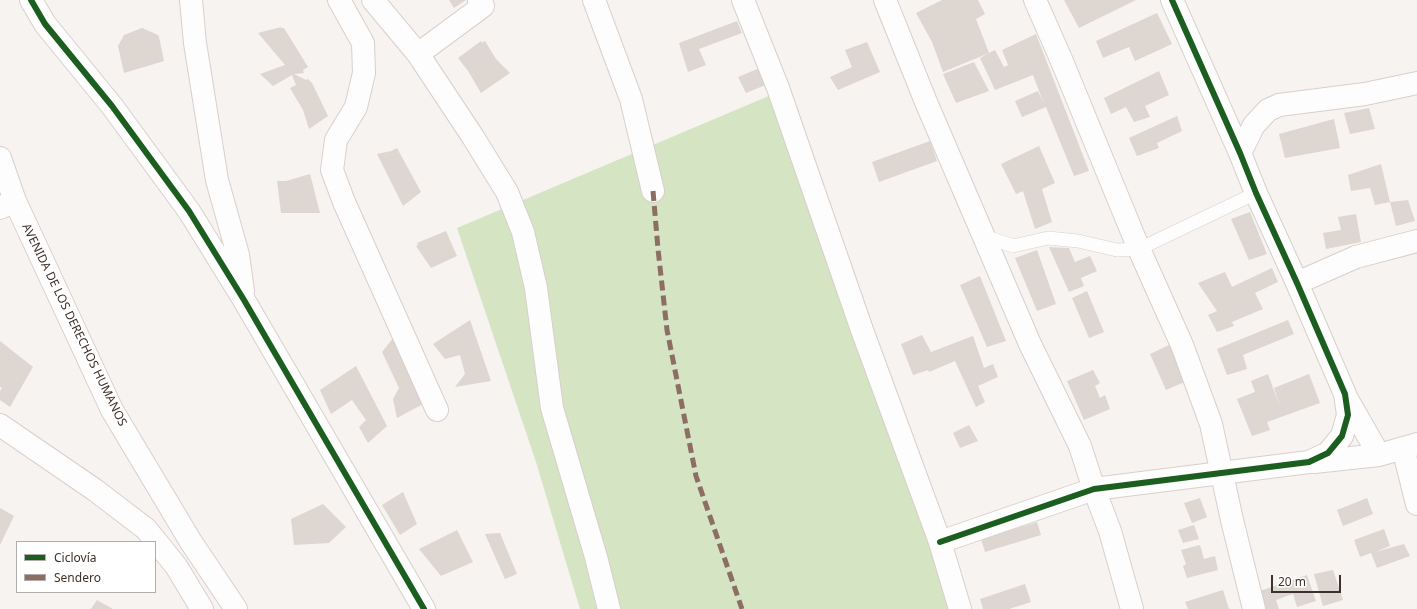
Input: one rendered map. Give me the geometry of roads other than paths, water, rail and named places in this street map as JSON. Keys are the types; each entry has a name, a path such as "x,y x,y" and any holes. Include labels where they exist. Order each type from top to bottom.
{"street":[{"path":"31,0 45,24 112,106 189,211 244,300 424,609"},
{"path":"191,0 195,43 216,180 238,255 244,300"},
{"path":"340,0 363,43 364,73 356,107 336,140 332,170 344,202 437,410"},
{"path":"373,0 418,54 473,137 507,192 523,232 536,288 552,408 596,557 609,609"},
{"path":"418,54 483,6 479,0"},
{"path":"594,0 631,99 653,192"},
{"path":"743,0 778,88 862,330 940,542 960,609"},
{"path":"885,0 926,102 1030,344 1080,446 1110,531 1132,609"},
{"path":"1035,0 1061,59 1139,249 1182,345 1201,395 1211,424 1232,520 1254,609"},
{"path":"1177,5 1256,193 1345,394 1379,455"},
{"path":"1240,153 1254,125 1268,110 1279,105 1365,94 1417,83"},
{"name":"AVENIDA DE LOS DERECHOS HUMANOS","path":"0,158 8,205 112,410 191,542 236,609"},
{"path":"1297,283 1356,257 1417,241"},
{"path":"1309,462 1328,453 1342,436 1348,415 1345,394"},
{"path":"0,425 95,490 146,529 156,541"},
{"path":"940,542 1094,489 1222,472 1379,455 1410,446 1417,504"},
{"path":"156,541 176,566 202,609"}],"lane":[{"path":"984,236 1013,246 1048,238 1078,241 1117,250 1139,249 1256,193"}]}
